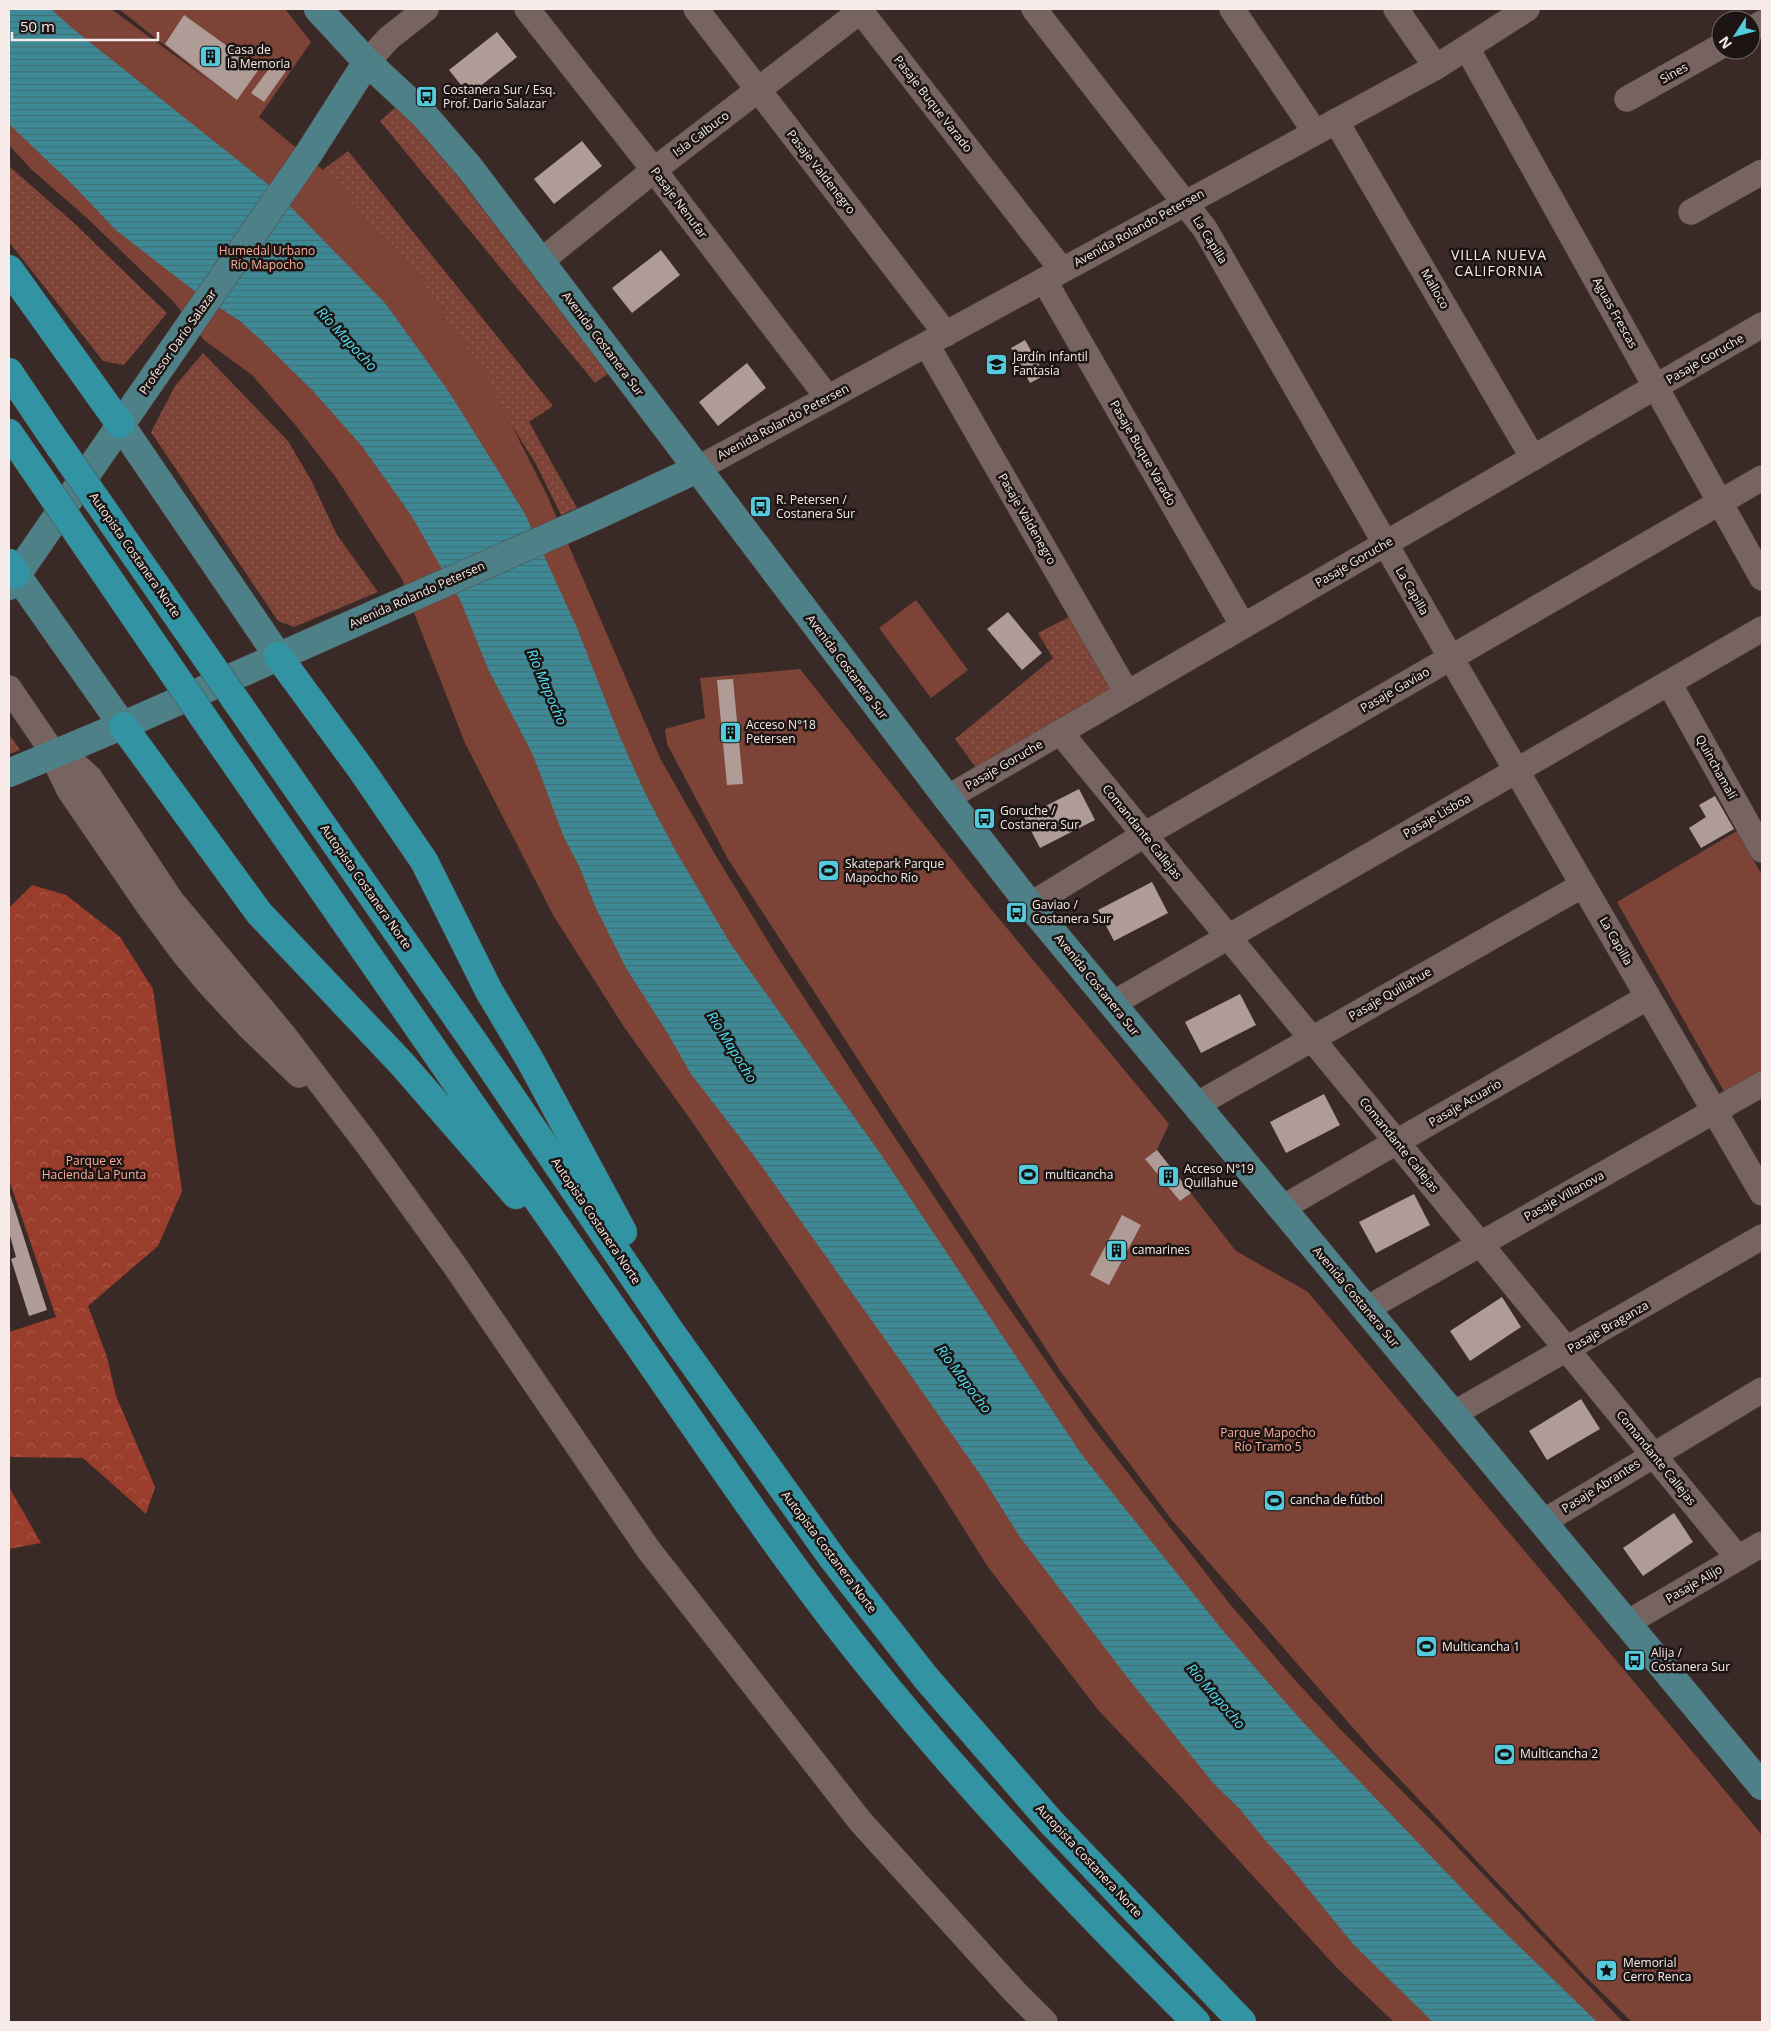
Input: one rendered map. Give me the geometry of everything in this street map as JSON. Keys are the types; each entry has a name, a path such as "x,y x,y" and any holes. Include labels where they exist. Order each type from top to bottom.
{"highway":[{"path":"9,269 120,424"},
{"name":"Autopista Costanera Norte","path":"9,372 478,1048 672,1335 798,1511 926,1678 1050,1821 1242,2022"},
{"path":"9,433 684,1412 806,1583 901,1705 952,1765 1028,1850 1196,2022"},
{"path":"278,656 361,769 424,860 489,991 534,1067 584,1164 645,1273 672,1335"},
{"path":"123,726 259,913 315,975 402,1064 631,1334"}],"main road":[{"name":"Avenida Costanera Sur","path":"318,9 367,62 424,115 448,143 542,261 946,798 1030,905 1762,1786"},
{"name":"Profesor Darío Salazar","path":"11,574 178,345 309,153 367,62"},
{"path":"120,424 278,656"},
{"name":"Avenida Rolando Petersen","path":"9,773 123,726 596,516 697,469"},
{"path":"11,574 123,726"}],"street":[{"name":"Profesor Darío Salazar","path":"367,62 389,38 426,9"},
{"name":"Pasaje Nenufar","path":"527,9 654,170 828,398"},
{"name":"Pasaje Valdenegro","path":"696,9 758,90 936,339 1128,693"},
{"name":"Isla Calbuco","path":"542,261 654,170 861,9"},
{"name":"Pasaje Buque Varado","path":"861,9 1053,275 1243,626"},
{"name":"La Capilla","path":"1034,9 1166,181 1185,202 1211,240 1385,544 1762,1193"},
{"name":"Malloco","path":"1232,9 1325,126 1533,458"},
{"path":"1396,9 1436,67"},
{"name":"Avenida Rolando Petersen","path":"697,469 1436,67 1527,9"},
{"name":"Aguas Frescas","path":"1467,48 1762,578"},
{"name":"Sines","path":"1627,99 1711,52"},
{"path":"1691,212 1762,172"},
{"name":"Pasaje Goruche","path":"946,798 1762,325"},
{"name":"Pasaje Gaviao","path":"1030,905 1144,835 1762,478"},
{"name":"Pasaje Lisboa","path":"1112,1004 1762,629"},
{"name":"Quinchamalí","path":"1669,683 1762,850"},
{"path":"9,688 54,754 75,764 90,778 171,900 284,1034 367,1144 455,1266 648,1549 713,1634 860,1821 1014,1991 1046,2022"},
{"name":"Comandante Callejas","path":"1060,732 1738,1558"},
{"name":"Pasaje Quillahue","path":"1196,1105 1583,885"},
{"name":"Pasaje Acuario","path":"1282,1208 1648,997"},
{"name":"Pasaje Villanova","path":"1366,1309 1762,1084"},
{"name":"Pasaje Braganza","path":"1453,1414 1762,1238"},
{"name":"Pasaje Abrantes","path":"1543,1522 1762,1390"},
{"name":"Pasaje Alijo","path":"1627,1623 1762,1544"}],"green space":[{"name":"Humedal Urbano Río Mapocho","path":"9,9 111,9 211,82 119,9 285,9 311,42 259,117 323,170 416,273 487,377 547,495 661,760 713,851 775,953 986,1275 1092,1427 1229,1603 1340,1729 1447,1836 1623,2022 1394,2022 1337,1968 1178,1794 1099,1711 988,1567 937,1486 815,1303 693,1123 624,1027 553,915 465,743 402,579 337,479 297,427 252,375 204,340 172,300 87,218 31,169 9,145"},
{"path":"396,107 430,140 608,374 595,383 380,121"},
{"path":"348,151 553,406 529,422 577,508 561,515 536,464 446,321 320,172"},
{"path":"9,166 75,224 167,313 124,365 103,361 9,242"},
{"path":"203,353 288,441 311,480 337,535 378,592 294,627 278,621 151,432 175,386"},
{"path":"916,600 968,670 931,698 879,628"},
{"path":"1073,615 1113,691 979,772 955,739 1053,658 1038,633"},
{"name":"Parque Mapocho Río Tramo 5","path":"800,669 991,909 1169,1124 1157,1150 1236,1251 1308,1292 1762,1835 1762,2022 1632,2022 1585,1976 1375,1753 1171,1519 1061,1372 728,859 667,744 665,729 705,718 700,678"},
{"path":"9,734 20,750 9,754"},
{"path":"1737,831 1762,875 1762,1073 1725,1093 1617,902"},
{"name":"Parque ex Hacienda La Punta","path":"32,885 66,895 120,937 153,989 182,1191 158,1246 88,1306 107,1357 116,1396 155,1487 146,1514 83,1458 9,1457 9,1332 56,1317 9,1180 9,908"},
{"path":"9,1487 41,1543 9,1549"}],"water":[{"name":"Humedal Urbano Río Mapocho","path":"9,9 51,9 72,28 270,186 385,303 449,392 525,514 577,628 619,735 645,793 674,848 730,943 882,1156 1082,1455 1224,1632 1300,1719 1487,1915 1597,2022 1433,2022 1354,1945 1239,1808 1215,1785 1131,1682 1020,1537 984,1480 907,1370 755,1157 691,1074 626,968 595,906 580,868 563,835 533,755 489,671 461,602 411,515 361,445 313,391 262,341 240,321 197,293 117,231 75,187 9,124"}],"building":[{"name":"Casa de la Memoria","path":"184,15 259,69 237,100 165,44"},
{"path":"497,32 517,57 469,95 449,70"},
{"path":"274,62 286,71 264,102 251,93"},
{"path":"582,141 602,166 554,204 534,179"},
{"path":"661,250 680,275 632,313 612,288"},
{"path":"1025,340 1045,375 1030,383 1011,348"},
{"path":"747,363 766,388 718,426 699,402"},
{"path":"1008,612 1042,653 1022,670 987,629"},
{"name":"Acceso N°18 Petersen","path":"733,679 743,784 727,785 717,680"},
{"path":"1079,789 1095,820 1040,848 1024,817"},
{"path":"1715,796 1734,829 1701,848 1689,828 1706,817 1699,805"},
{"path":"1152,882 1168,913 1114,941 1098,910"},
{"path":"1240,994 1256,1025 1201,1053 1185,1022"},
{"path":"1324,1094 1340,1125 1286,1153 1270,1122"},
{"name":"Acceso N°19 Quillahue","path":"1157,1150 1191,1193 1180,1201 1145,1159"},
{"path":"9,1191 47,1310 29,1316 11,1259 16,1257 9,1232"},
{"path":"1414,1194 1430,1225 1376,1253 1359,1222"},
{"name":"camarines","path":"1122,1215 1141,1225 1109,1285 1090,1275"},
{"path":"1502,1297 1521,1327 1470,1361 1450,1331"},
{"path":"1581,1399 1600,1429 1547,1460 1529,1431"},
{"path":"1674,1513 1693,1542 1643,1576 1623,1548"}],"place":[{"name":"Casa de la Memoria","path":"211,57"},
{"name":"Costanera Sur / Esq. Prof. Dario Salazar","path":"427,97"},
{"name":"Jardín Infantil Fantasía","path":"997,364"},
{"name":"R. Petersen / Costanera Sur","path":"760,507"},
{"name":"Acceso N°18 Petersen","path":"730,732"},
{"name":"Goruche / Costanera Sur","path":"984,818"},
{"name":"Skatepark Parque Mapocho Río","path":"829,871"},
{"name":"Gaviao / Costanera Sur","path":"1016,912"},
{"name":"multicancha","path":"1029,1175"},
{"name":"Acceso N°19 Quillahue","path":"1168,1176"},
{"name":"camarines","path":"1116,1250"},
{"name":"cancha de fútbol","path":"1274,1500"},
{"name":"Multicancha 1","path":"1426,1647"},
{"name":"Alija / Costanera Sur","path":"1635,1660"},
{"name":"Multicancha 2","path":"1504,1754"},
{"name":"Memorial Cerro Renca","path":"1607,1970"}],"district":[{"name":"VILLA NUEVA CALIFORNIA","path":"1499,264"}],"water label":[{"name":"Río Mapocho","path":"347,339"},
{"name":"Río Mapocho","path":"547,687"},
{"name":"Río Mapocho","path":"732,1047"},
{"name":"Río Mapocho","path":"964,1379"},
{"name":"Río Mapocho","path":"1216,1696"}]}
